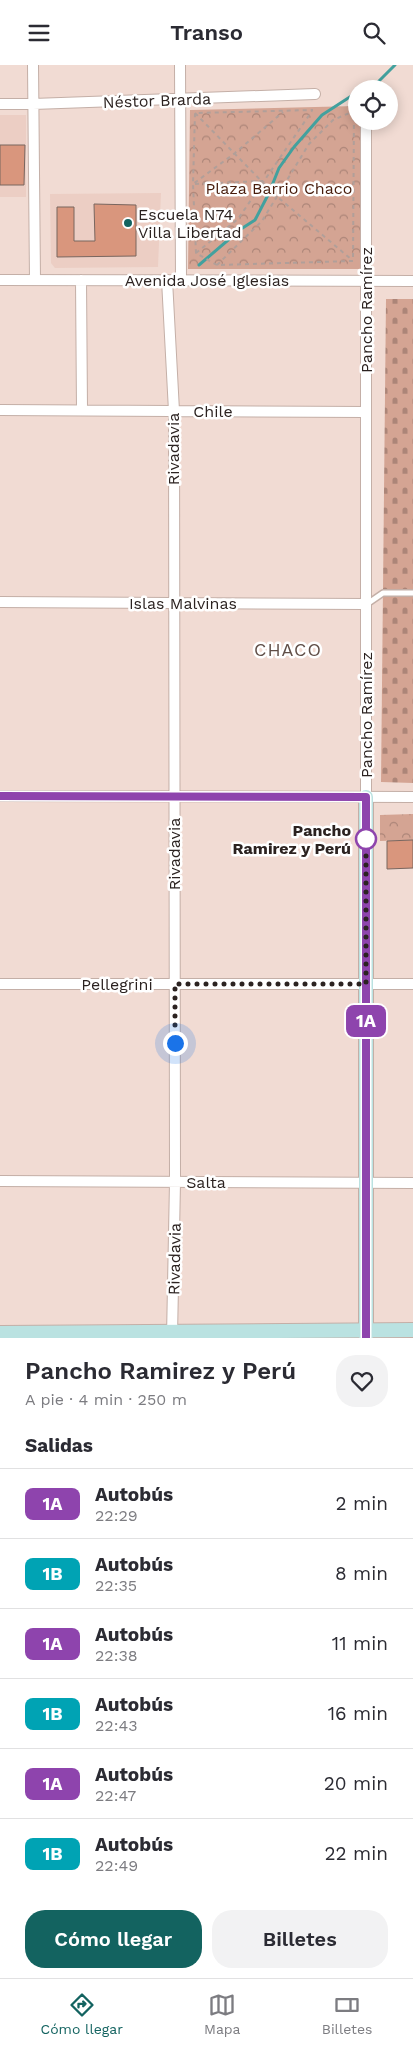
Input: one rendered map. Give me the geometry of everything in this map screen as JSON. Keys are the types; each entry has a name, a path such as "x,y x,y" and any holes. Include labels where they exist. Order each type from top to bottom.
{"street":[{"path":"33,65 35,280"},
{"path":"180,65 181,280"},
{"name":"Néstor Brarda","path":"0,104 315,94"},
{"name":"Pancho Ramírez","path":"366,130 366,1334"},
{"name":"Avenida José Iglesias","path":"0,280 413,281"},
{"path":"81,280 82,410"},
{"name":"Rivadavia","path":"167,280 174,411 175,1182 172,1335"},
{"name":"Chile","path":"0,410 366,413"},
{"name":"Islas Malvinas","path":"0,602 366,604"},
{"path":"0,796 413,797"},
{"name":"Pellegrini","path":"0,984 413,984"},
{"name":"Salta","path":"0,1181 413,1183"},
{"path":"0,1333 172,1335 366,1334 413,1330"}],"lane":[{"path":"366,604 383,593 413,593"}],"path":[{"path":"195,113 313,110 238,219 196,253"},
{"path":"193,184 235,153 284,111"},
{"path":"217,265 262,221 309,145 333,121 354,111 353,261"},
{"path":"195,113 277,197 353,261"},
{"path":"195,113 193,184 196,253"},
{"path":"193,184 263,181"},
{"path":"196,253 217,265 353,261"}],"shaded area":[{"path":"0,115 26,115 26,197 0,197"},
{"path":"161,193 158,267 55,268 51,263 50,194"}],"green space":[{"name":"Plaza Barrio Chaco","path":"348,106 348,130 361,130 360,269 188,269 190,110"},
{"path":"386,299 413,299 413,783 381,782"},
{"path":"413,814 413,840 380,841 380,815"}],"building":[{"path":"0,145 25,145 24,185 0,185"},
{"name":"Escuela N74 Villa Libertad","path":"94,204 136,205 136,256 57,257 57,207 74,207 74,241 95,241"},
{"path":"413,840 413,868 387,869 387,841"}],"waterway":[{"path":"380,80 395,65"},
{"path":"199,265 241,229 255,220 279,168 294,147 322,115 348,98"}],"bus line":[{"name":"1A","path":"0,796 366,797 366,1338"}],"place":[{"name":"Escuela N74 Villa Libertad","path":"128,223"},
{"name":"Pancho Ramirez y Perú","path":"366,839"}],"district":[{"name":"CHACO","path":"288,650"}],"route":[{"path":"175,1043 175,984 366,984 366,834 366,839"}]}
